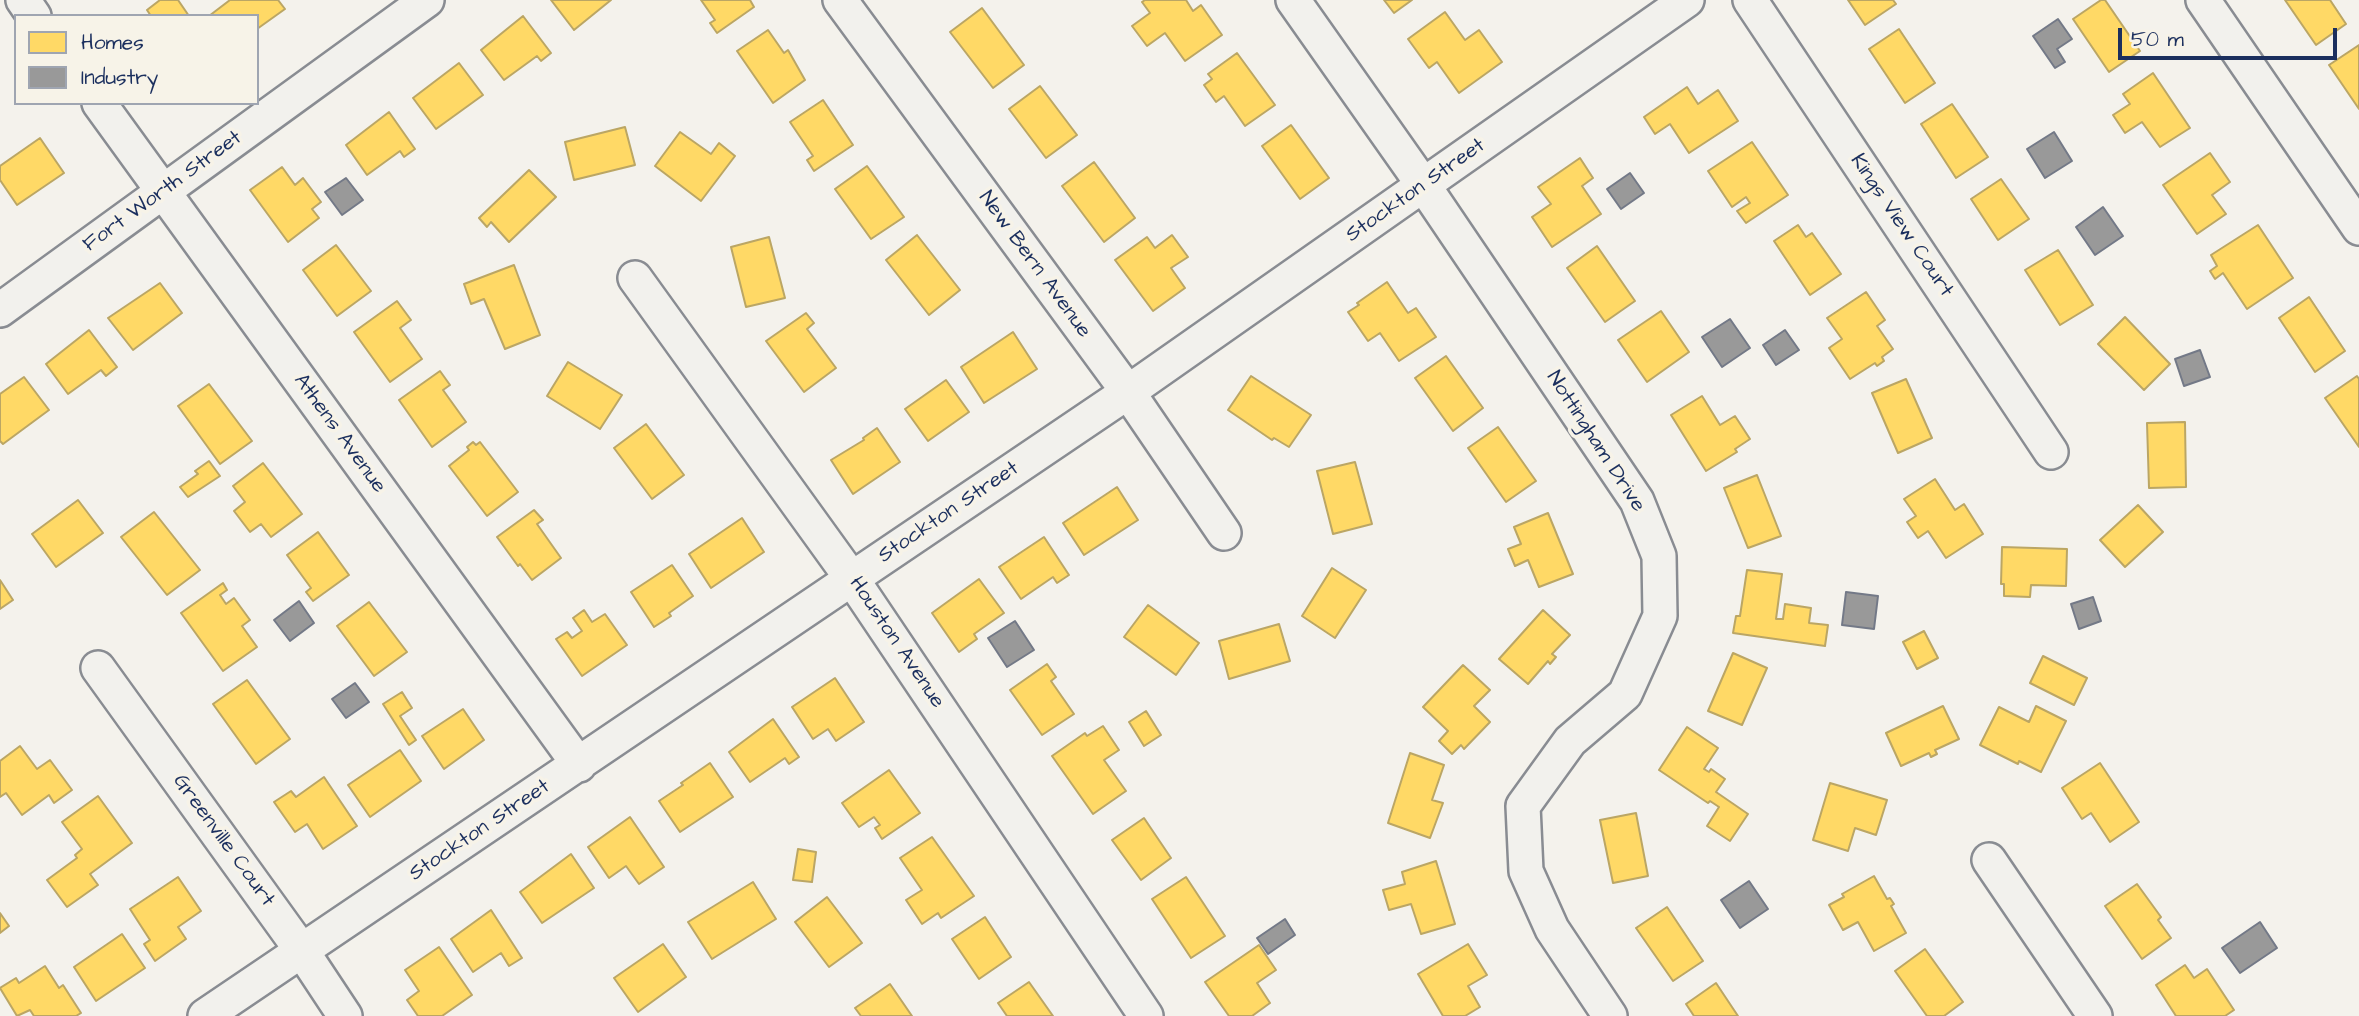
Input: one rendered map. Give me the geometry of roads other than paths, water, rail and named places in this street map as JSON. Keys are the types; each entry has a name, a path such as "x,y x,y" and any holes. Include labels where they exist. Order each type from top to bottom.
{"street":[{"name":"Fort Worth Street","path":"0,310 427,0"},
{"name":"New Bern Avenue","path":"840,0 1128,392 1224,533"},
{"name":"Nottingham Drive","path":"1293,0 1424,186 1637,501 1659,556 1660,616 1625,694 1570,741 1523,806 1526,871 1552,929 1610,1016"},
{"name":"Stockton Street","path":"205,1016 1128,392 1686,0"},
{"name":"Kings View Court","path":"1750,0 2052,452"},
{"path":"2203,0 2359,228"},
{"name":"Athens Avenue","path":"100,105 579,765"},
{"name":"Houston Avenue","path":"635,278 852,579 1146,1016"},
{"name":"Greenville Court","path":"98,668 302,951 345,1016"},
{"path":"1989,860 2095,1016"}]}
